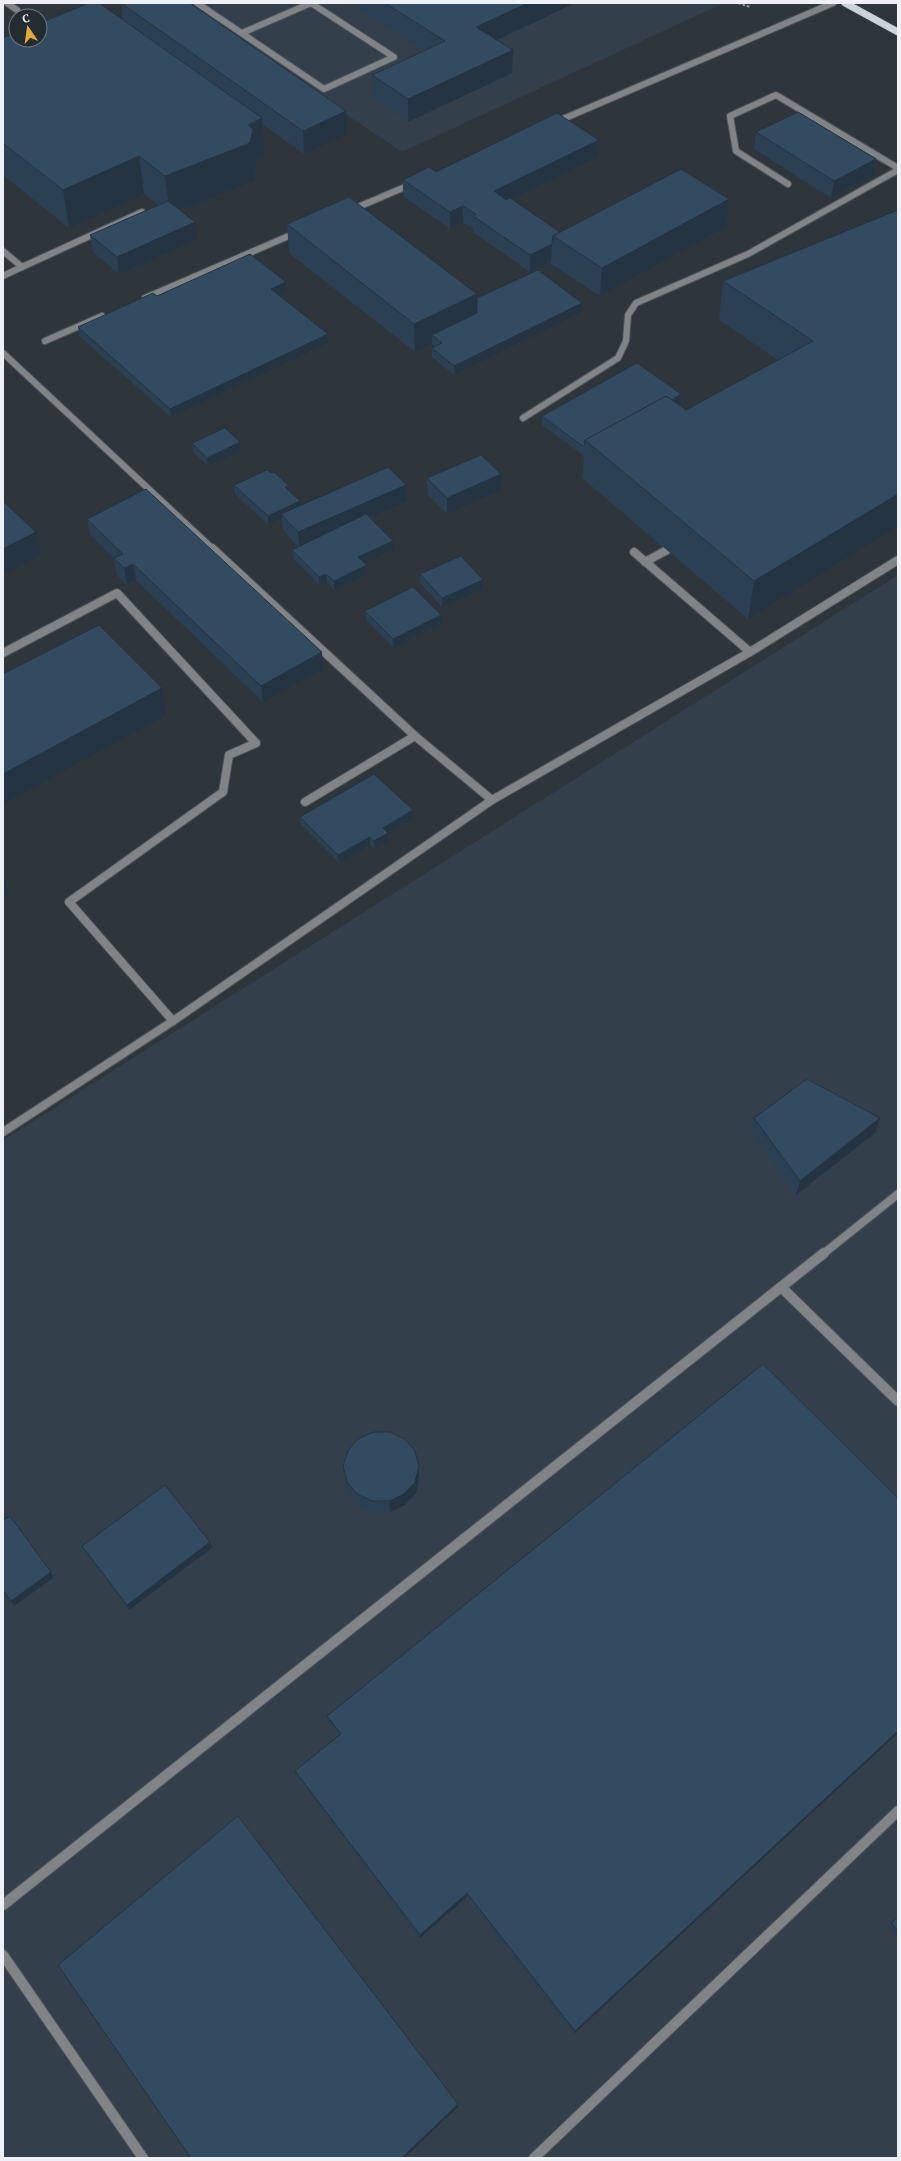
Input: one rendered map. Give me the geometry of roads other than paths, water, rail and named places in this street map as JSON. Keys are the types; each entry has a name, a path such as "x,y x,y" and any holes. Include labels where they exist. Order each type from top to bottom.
{"main road":[{"path":"845,3 898,32"}],"lane":[{"path":"197,3 324,89 394,57 311,3 242,33"},
{"path":"550,125 833,3"},
{"path":"523,418 618,358 624,349 627,338 627,316 630,308 636,303 736,260 898,169 776,95 730,116 736,151 788,184"},
{"path":"345,212 418,181"},
{"path":"3,276 142,212"},
{"path":"140,300 301,231"},
{"path":"3,251 22,267"},
{"path":"45,341 111,312"},
{"path":"3,353 415,736 492,800"},
{"path":"645,562 667,550"},
{"path":"634,552 750,652"},
{"path":"3,1132 173,1021 492,800 750,652 898,560"},
{"path":"3,653 117,593 256,743 229,755 223,792 69,902 173,1021"},
{"path":"305,802 415,736"},
{"path":"3,1905 898,1194"},
{"path":"781,1287 898,1401"},
{"path":"534,2158 898,1811"},
{"path":"3,1956 143,2158"}]}
